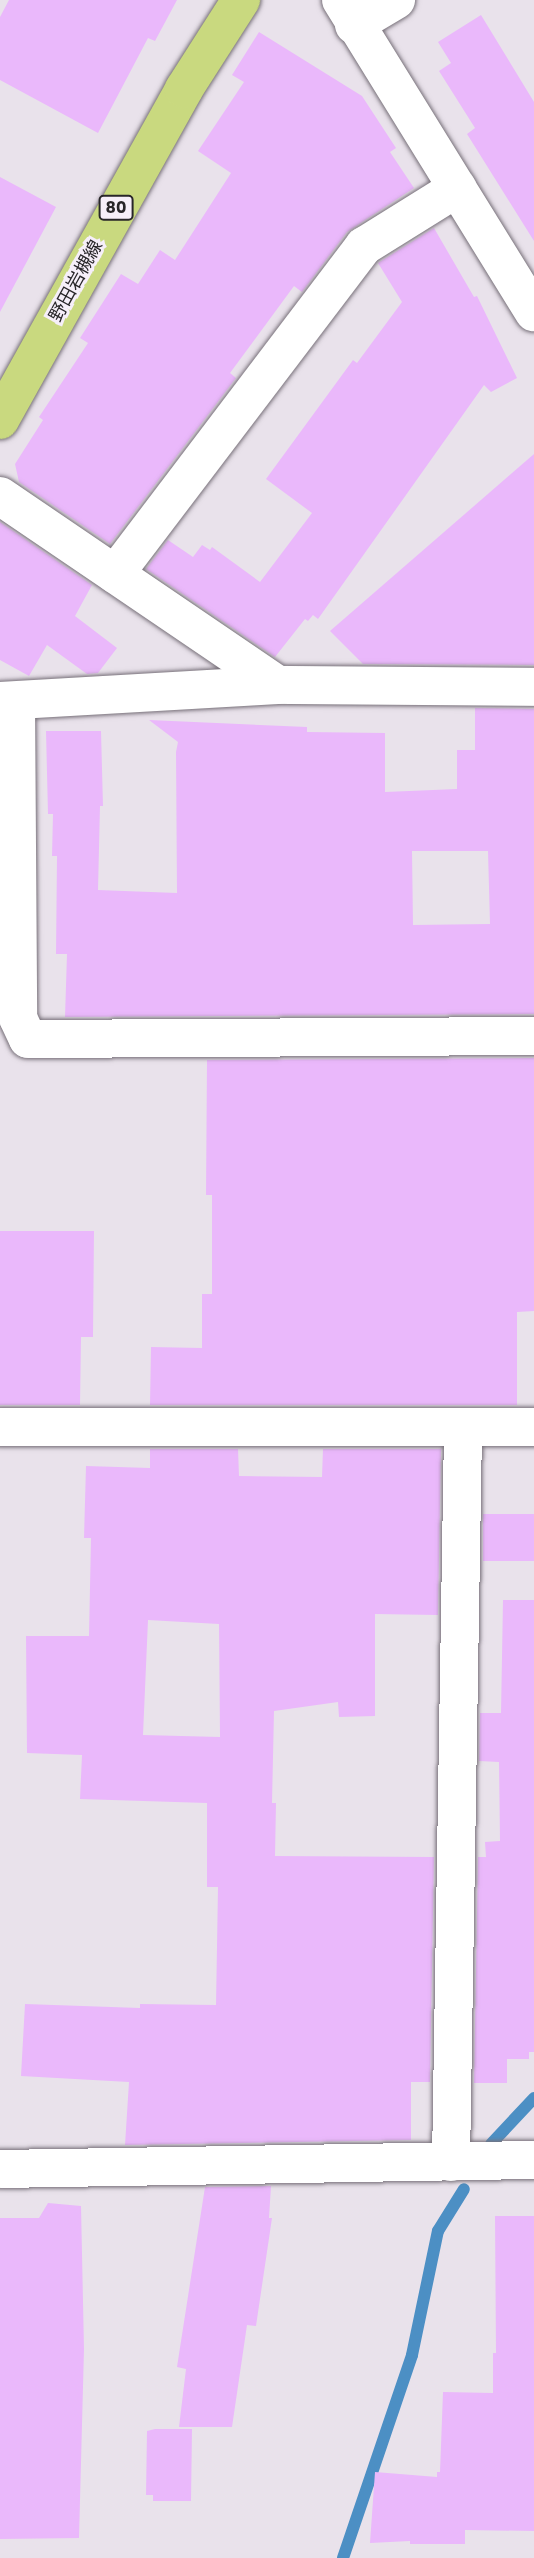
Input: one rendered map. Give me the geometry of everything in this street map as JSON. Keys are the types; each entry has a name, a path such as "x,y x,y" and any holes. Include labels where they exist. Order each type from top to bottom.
{"main road":[{"name":"野田岩槻線","path":"0,420 170,113 241,0"}],"street":[{"path":"396,0 347,13 534,312"},
{"path":"116,574 364,246 457,188"},
{"path":"0,496 278,685"},
{"path":"534,687 278,685 8,701 18,1018 28,1039 534,1035"},
{"path":"0,1427 534,1427"},
{"path":"451,2162 463,1428"},
{"path":"0,2169 534,2160"}],"building":[{"path":"9,0 177,0 155,41 148,38 98,133 0,80 0,17"},
{"path":"481,15 534,102 534,241 467,134 475,128 439,71 451,63 438,42"},
{"path":"259,32 362,96 396,148 390,152 414,188 347,232 302,292 294,286 230,373 236,378 110,544 19,482 15,464 43,420 39,417 88,343 80,338 121,274 138,284 160,250 175,260 231,173 198,151 244,82 232,75"},
{"path":"0,177 56,207 0,312"},
{"path":"434,228 474,297 477,296 517,378 491,392 484,385 318,619 313,615 308,621 305,619 275,657 146,569 168,540 193,557 202,545 210,550 212,547 260,582 312,513 266,479 353,360 357,363 402,302 378,263"},
{"path":"534,454 534,665 363,664 330,631"},
{"path":"0,522 92,585 75,616 117,648 98,673 87,674 47,645 29,676 0,660"},
{"path":"475,708 534,709 534,1014 65,1017 67,954 56,954 57,856 52,856 53,814 48,814 46,731 101,731 103,806 100,806 98,890 177,893 178,742 149,720 307,727 307,732 385,733 385,792 457,789 457,750 475,750","holes":["412,851 488,851 490,924 413,925"]},
{"path":"534,1058 534,1311 517,1312 517,1405 150,1405 151,1347 202,1348 202,1294 212,1294 212,1195 206,1195 207,1060"},
{"path":"0,1231 94,1231 93,1337 81,1337 80,1405 0,1405"},
{"path":"150,1449 238,1449 239,1476 322,1477 323,1449 441,1449 438,1615 375,1614 375,1716 339,1717 338,1702 274,1711 272,1803 276,1803 275,1856 434,1857 430,2082 411,2082 411,2140 125,2145 129,2082 21,2076 25,2004 140,2008 140,2004 216,2005 218,1887 207,1887 207,1803 80,1799 82,1755 27,1753 26,1636 89,1636 91,1538 84,1538 86,1466 150,1468","holes":["148,1620 219,1624 220,1737 143,1735"]},
{"path":"483,1514 534,1514 534,1561 483,1561"},
{"path":"503,1600 534,1600 534,2052 529,2052 529,2059 507,2059 507,2083 474,2083 478,1857 486,1857 485,1842 500,1841 499,1762 479,1761 480,1713 501,1713"},
{"path":"271,2186 269,2218 272,2218 256,2326 247,2325 232,2427 179,2427 186,2369 177,2367 205,2187"},
{"path":"48,2203 81,2206 84,2349 79,2538 0,2539 0,2218 39,2218"},
{"path":"495,2216 534,2216 534,2531 465,2530 465,2544 410,2544 410,2541 370,2543 375,2472 437,2477 437,2472 440,2472 443,2392 493,2393 493,2353 496,2353"},
{"path":"192,2429 191,2501 153,2501 153,2495 146,2495 147,2431"}],"waterway":[{"path":"491,2144 534,2098"},
{"path":"343,2558 412,2355 438,2231 464,2189"}]}
